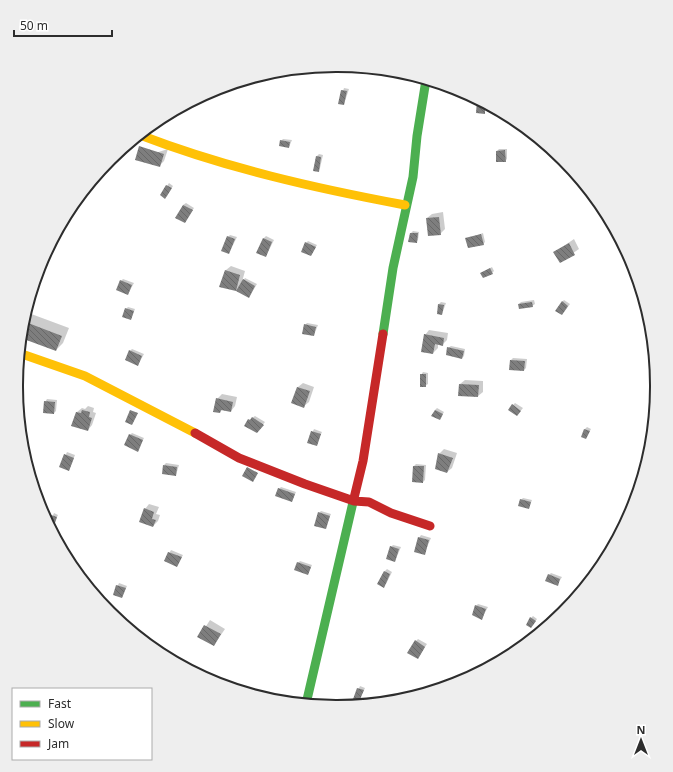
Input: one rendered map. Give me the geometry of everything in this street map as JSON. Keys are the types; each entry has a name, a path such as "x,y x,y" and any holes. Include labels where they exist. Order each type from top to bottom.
{"street":[{"path":"307,698 363,461 393,268 412,177 425,85"},
{"path":"146,137 181,152 247,172 327,191 405,206"},
{"path":"25,355 85,376 170,419 239,458 354,501 369,502 391,513 430,526"}],"building":[{"path":"341,90 347,91 344,105 338,104"},
{"path":"477,106 485,111 485,114 476,113"},
{"path":"280,140 290,142 289,148 279,146"},
{"path":"139,146 164,154 160,167 135,160"},
{"path":"505,150 506,162 496,162 496,151"},
{"path":"316,156 321,157 319,172 313,171"},
{"path":"166,185 172,188 165,199 160,195"},
{"path":"183,205 193,210 185,223 175,218"},
{"path":"439,217 441,235 428,236 426,218"},
{"path":"410,233 418,233 417,243 408,242"},
{"path":"481,234 484,245 468,248 465,238"},
{"path":"227,236 235,239 229,254 221,251"},
{"path":"263,238 272,242 266,257 256,253"},
{"path":"305,242 316,247 311,256 301,252"},
{"path":"569,243 575,255 560,263 553,252"},
{"path":"490,268 493,274 483,278 480,273"},
{"path":"225,270 240,275 236,291 219,287"},
{"path":"243,279 255,286 249,298 236,291"},
{"path":"120,280 132,285 128,295 116,290"},
{"path":"562,301 568,306 562,315 555,311"},
{"path":"532,302 533,307 519,309 518,304"},
{"path":"438,304 444,305 442,315 437,314"},
{"path":"125,308 134,311 131,320 122,317"},
{"path":"29,323 62,336 56,351 27,340"},
{"path":"304,324 316,327 314,336 302,334"},
{"path":"424,334 444,338 443,346 435,344 433,354 421,352"},
{"path":"447,347 464,351 462,359 446,355"},
{"path":"129,350 142,356 138,366 125,360"},
{"path":"510,360 525,361 524,371 509,370"},
{"path":"420,374 426,374 426,387 420,387"},
{"path":"459,384 479,385 478,397 458,396"},
{"path":"297,387 310,391 304,408 291,403"},
{"path":"216,398 233,402 231,412 221,410 220,413 213,412"},
{"path":"44,401 55,402 54,414 43,413"},
{"path":"512,404 521,411 517,416 508,410"},
{"path":"82,410 90,412 89,417 92,418 88,431 71,426 76,412 81,413"},
{"path":"130,410 138,413 132,425 125,422"},
{"path":"435,410 443,414 440,420 431,416"},
{"path":"252,417 264,425 257,433 244,426 248,419 250,420"},
{"path":"584,429 590,431 586,439 581,437"},
{"path":"311,431 321,434 317,446 307,443"},
{"path":"129,434 143,440 138,452 124,445"},
{"path":"438,453 453,458 447,473 435,469"},
{"path":"64,454 74,458 69,471 59,467"},
{"path":"163,465 177,467 176,476 162,474"},
{"path":"413,466 424,466 423,483 412,482"},
{"path":"247,467 258,473 253,482 242,476"},
{"path":"278,488 295,494 292,502 275,496"},
{"path":"520,499 531,502 529,509 518,506"},
{"path":"144,508 154,512 152,519 156,520 153,527 139,522"},
{"path":"318,512 330,516 326,529 314,526"},
{"path":"51,515 57,517 55,524"},
{"path":"418,537 429,540 425,555 414,552"},
{"path":"390,546 399,549 395,562 386,559"},
{"path":"168,552 182,557 177,567 164,561"},
{"path":"297,562 311,567 308,575 294,570"},
{"path":"384,571 390,574 384,588 377,584"},
{"path":"548,574 560,579 558,586 545,581"},
{"path":"116,585 126,588 122,598 113,595"},
{"path":"475,605 486,609 482,620 472,615"},
{"path":"530,617 536,621 531,628 526,625"},
{"path":"204,625 221,634 214,646 197,637"},
{"path":"415,640 425,647 418,659 407,653"},
{"path":"357,688 364,690 360,699 353,699"}],"traffic: fast":[{"path":"383,334 393,268 413,177 417,136 425,85"},
{"path":"307,698 354,498"}],"traffic: slow":[{"path":"146,137 172,147 271,176 337,192 405,205"},
{"path":"25,355 85,376 195,433"}],"traffic: jam":[{"path":"354,498 363,461 383,334"},
{"path":"195,433 239,458 305,484 354,501 369,502 391,513 430,526"}]}
